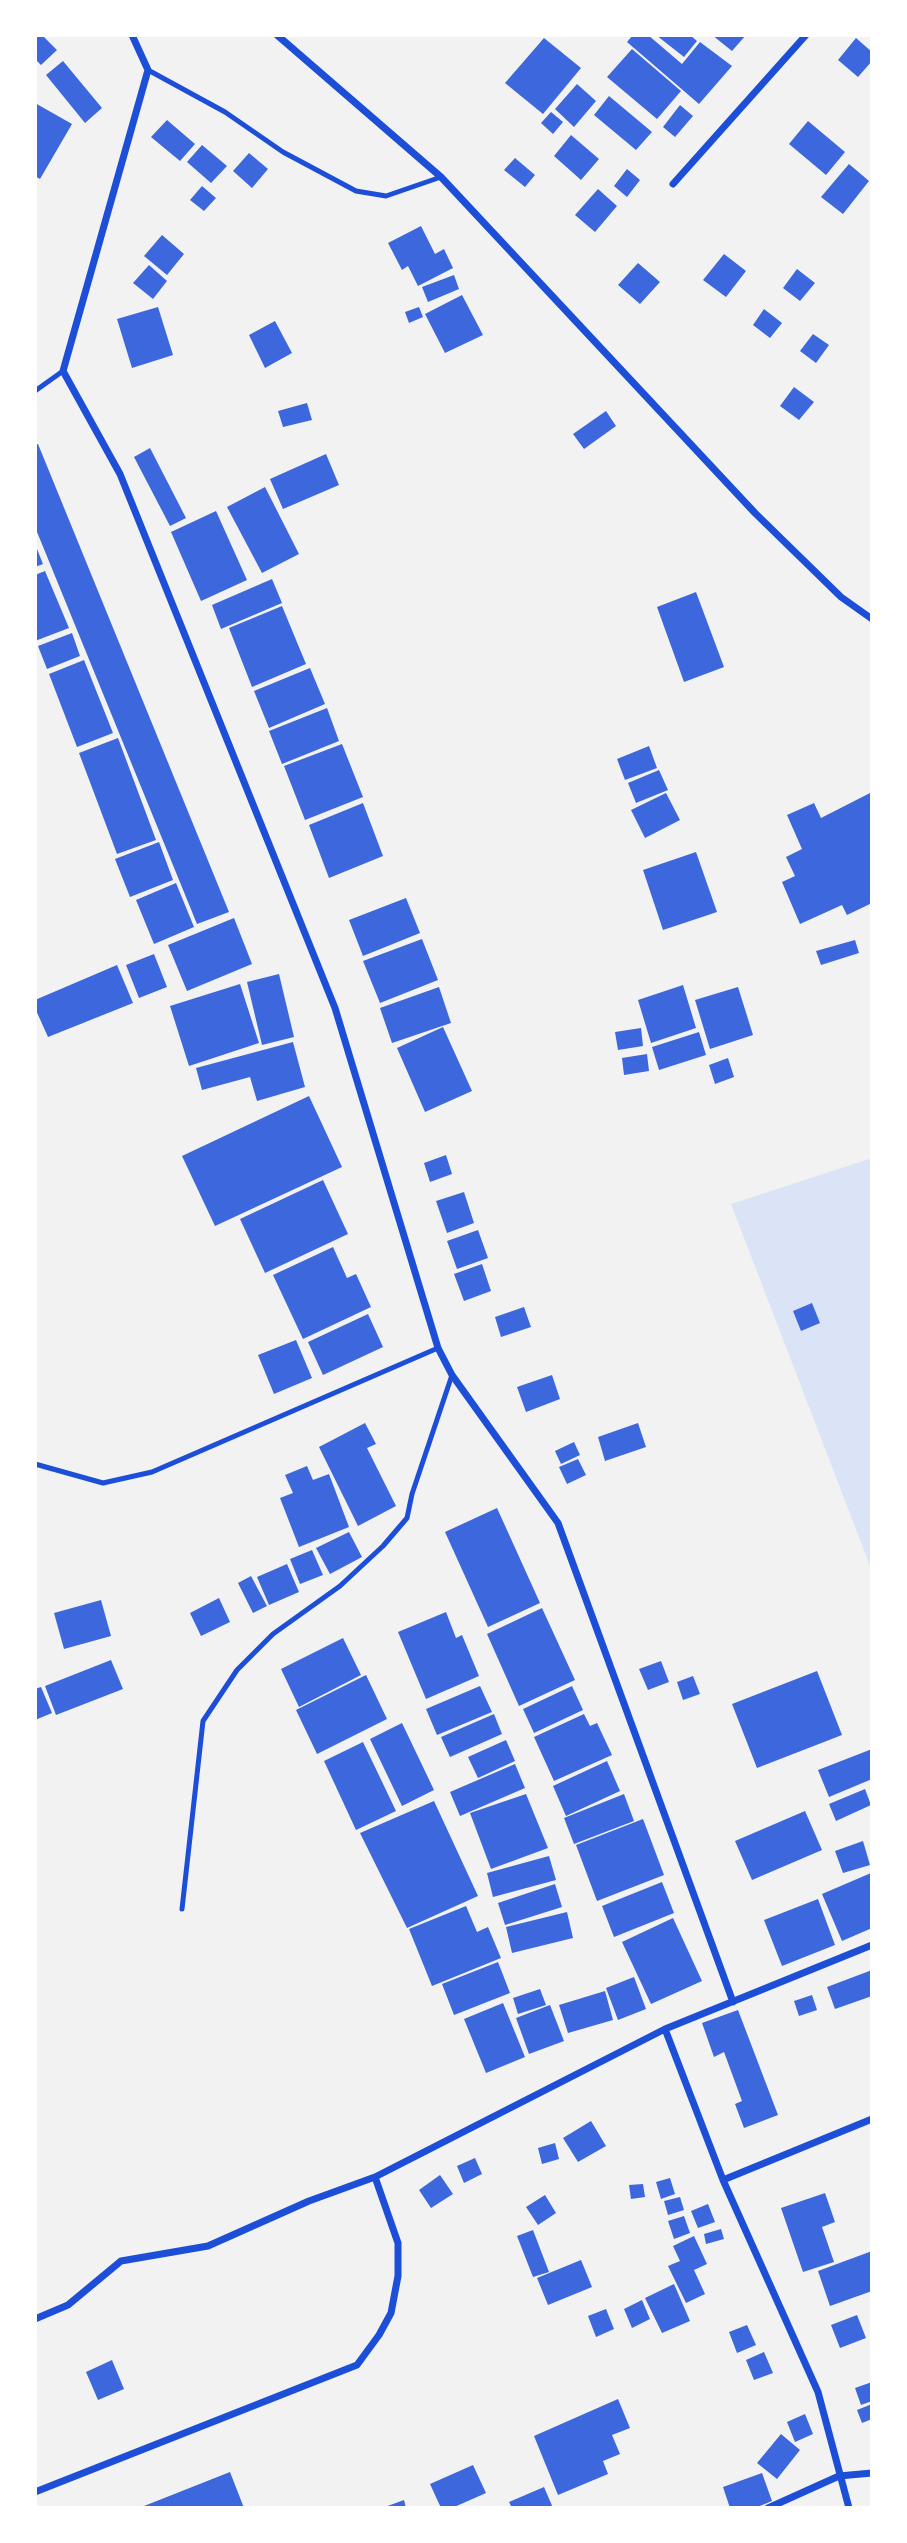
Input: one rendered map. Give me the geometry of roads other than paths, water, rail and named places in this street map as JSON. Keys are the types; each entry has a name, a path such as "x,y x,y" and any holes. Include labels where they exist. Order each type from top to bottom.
{"street":[{"path":"132,35 148,70 63,371 120,474 335,1008 438,1348 452,1375 558,1523 733,2002"},
{"path":"277,35 441,177 755,513 841,597 872,619"},
{"path":"673,184 806,35"},
{"path":"35,2319 68,2305 121,2262 208,2246 309,2200 375,2176 665,2029 872,1945"},
{"path":"665,2029 723,2180 818,2392 849,2508"},
{"path":"723,2180 872,2119"},
{"path":"35,2492 357,2365 391,2313 398,2276 398,2243 375,2176"},
{"path":"768,2508 839,2476 872,2473"}],"lane":[{"path":"148,70 225,112 283,152 356,191 386,195 441,177"},
{"path":"35,391 63,371"},
{"path":"35,1464 103,1483 152,1472 438,1348"},
{"path":"182,1909 203,1721 237,1670 273,1634 340,1586 383,1546 407,1518 412,1494 452,1375"}]}
